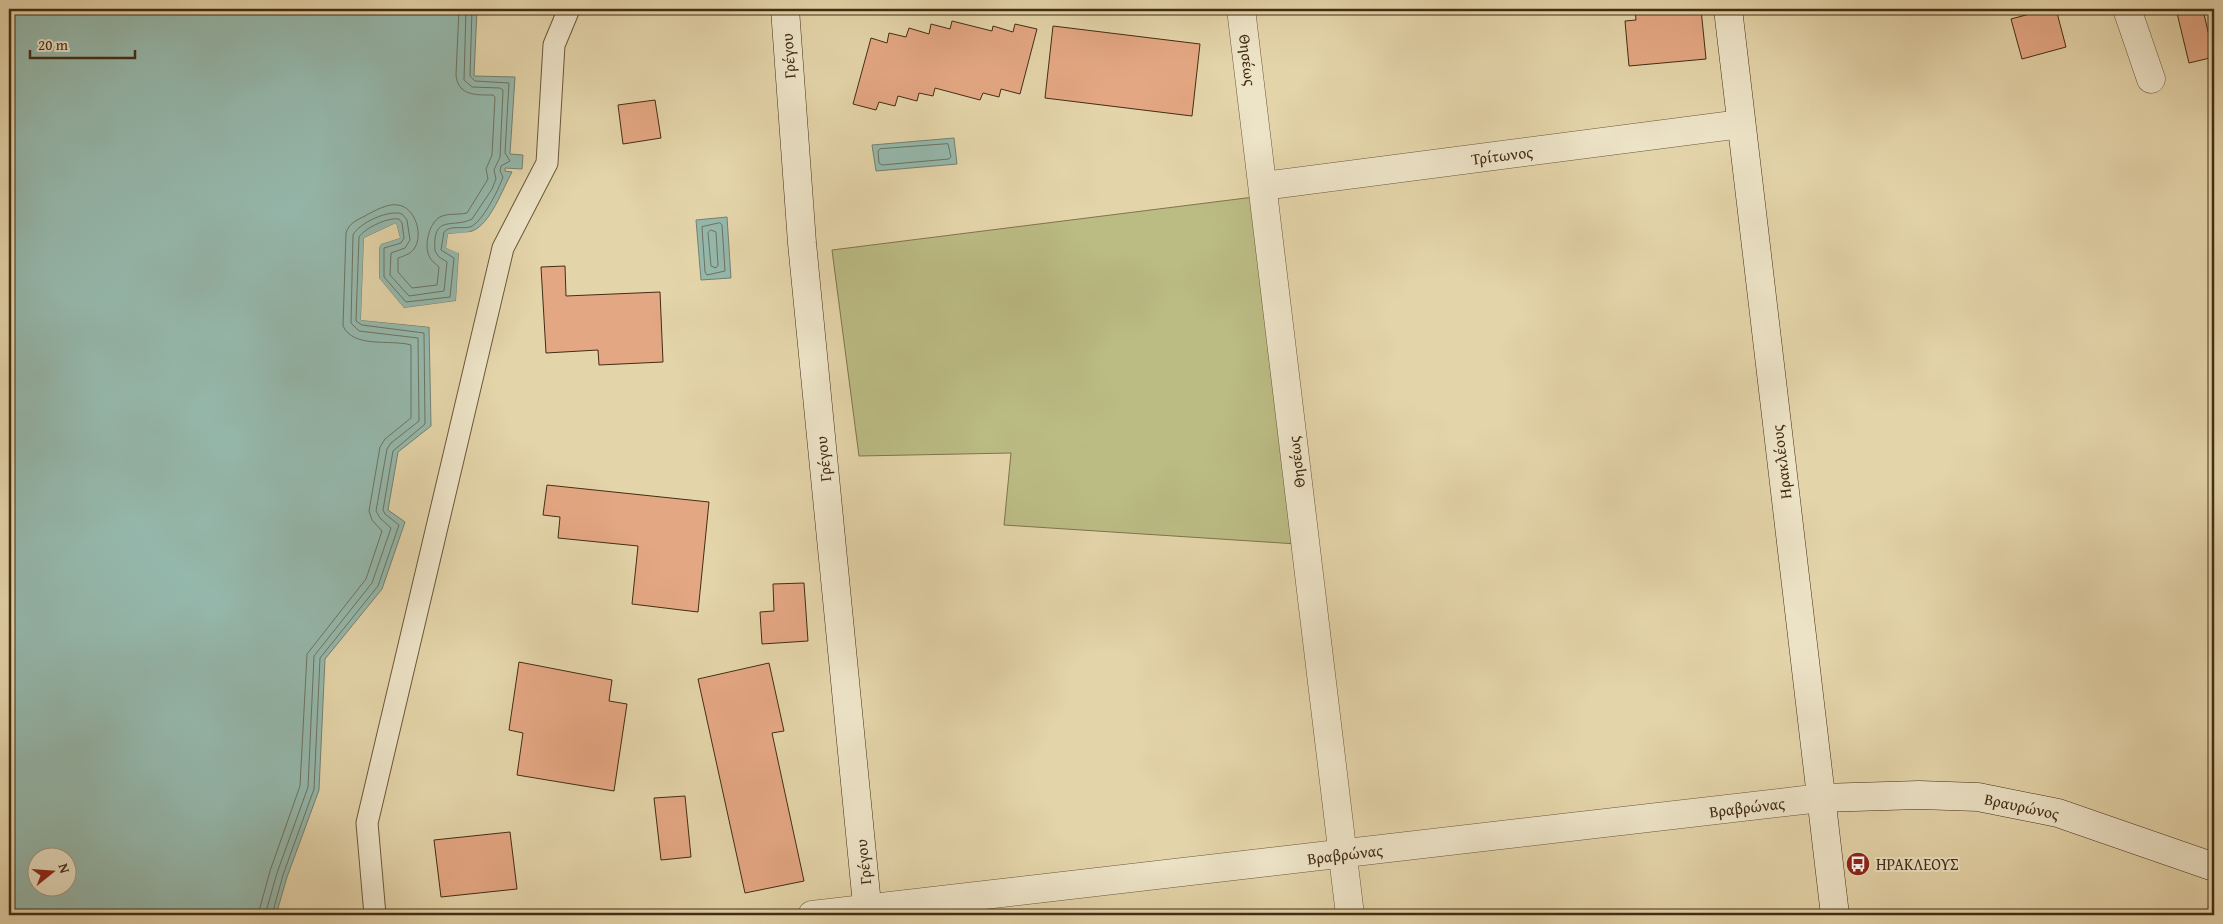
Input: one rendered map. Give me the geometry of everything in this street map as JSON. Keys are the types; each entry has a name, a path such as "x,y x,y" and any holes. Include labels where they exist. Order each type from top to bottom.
{"street":[{"path":"375,915 368,823 502,248 547,163 554,45 569,9"},
{"name":"Γρέγου","path":"785,9 803,253 868,912"},
{"name":"Θησέως","path":"1242,9 1350,915"},
{"name":"Ηρακλέους","path":"1728,9 1835,915"},
{"path":"2128,9 2151,79"},
{"name":"Τρίτωνος","path":"1263,186 1741,124"},
{"name":"Βραυρώνος","path":"1821,798 1919,795 1978,797 2058,813 2214,867"},
{"name":"Βραβρώνας","path":"812,915 868,912 1821,798"}],"green space":[{"path":"1254,197 1297,544 1004,525 1011,453 859,456 832,250"}],"water":[{"path":"9,9 477,9 474,76 515,77 510,154 523,155 522,169 505,168 505,171 512,172 485,222 466,233 448,234 446,248 459,252 456,301 404,308 379,278 379,248 381,244 400,238 396,223 364,238 361,320 429,327 431,426 398,452 388,510 405,522 382,589 325,659 319,790 287,877 276,915 9,915"},
{"path":"954,138 957,164 876,171 872,145"},
{"path":"727,217 731,278 701,280 696,220"}],"pier":[{"path":"396,223 400,238 381,244 379,248 379,278 404,308 456,301 459,253 446,248 448,234 471,232 471,234 450,236 448,247 462,252 458,303 404,310 376,279 377,247 380,241 397,236 395,226 366,239 364,318 430,325 432,327 361,320 364,238"}],"building":[{"path":"1635,9 1701,9 1706,59 1629,66 1625,21 1636,20"},
{"path":"2048,9 2056,9 2066,47 2022,59 2011,19"},
{"path":"2176,9 2207,9 2203,10 2214,57 2189,63"},
{"path":"952,21 992,31 993,26 1013,32 1015,24 1037,29 1020,94 1001,89 999,97 983,93 980,100 935,88 933,96 919,93 917,101 898,96 895,106 879,102 876,110 853,104 871,38 887,43 889,33 906,37 909,28 929,34 931,24 950,29"},
{"path":"1053,26 1200,44 1192,116 1045,98"},
{"path":"655,100 661,138 623,144 618,105"},
{"path":"565,266 566,296 660,292 663,362 599,365 598,350 546,353 541,267"},
{"path":"547,485 709,502 698,612 632,604 638,546 558,538 560,517 543,515"},
{"path":"804,583 808,641 762,644 760,612 774,611 773,584"},
{"path":"519,662 612,680 609,701 627,704 614,791 517,775 523,733 509,730"},
{"path":"769,663 784,731 772,733 804,881 745,893 698,679"},
{"path":"685,796 691,857 661,860 654,798"},
{"path":"510,832 517,889 441,897 434,840"}],"place":[{"name":"ΗΡΑΚΛΕΟΥΣ","path":"1858,864"}]}
